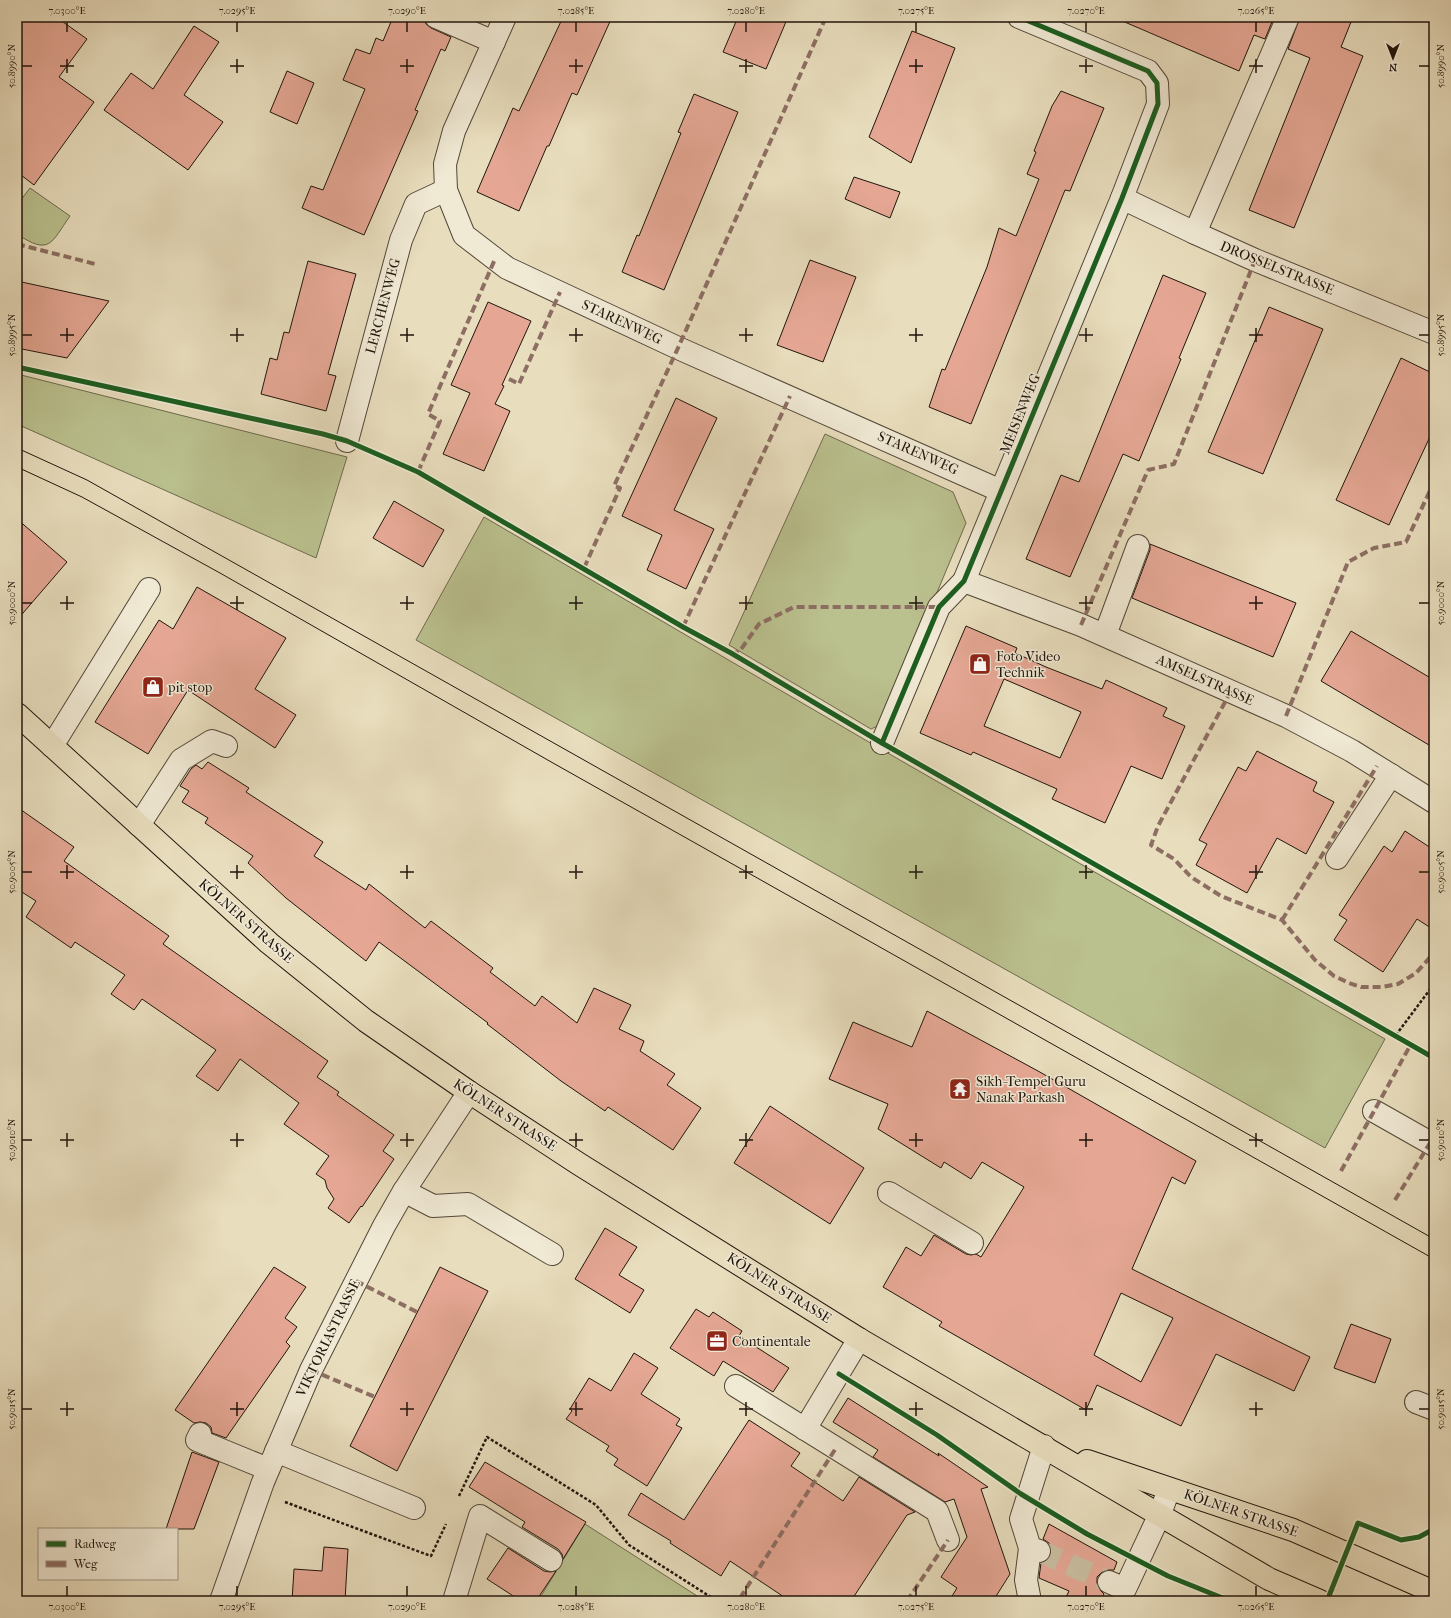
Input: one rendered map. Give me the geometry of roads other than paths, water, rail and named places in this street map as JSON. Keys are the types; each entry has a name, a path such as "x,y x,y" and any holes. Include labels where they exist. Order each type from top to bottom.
{"main road":[{"name":"KÖLNER STRASSE","path":"17,714 269,943 366,1021 469,1092 579,1164 859,1339 1269,1579 1320,1601"},
{"name":"KÖLNER STRASSE","path":"1044,1446 1293,1530 1432,1593"}],"street":[{"path":"436,17 494,42"},
{"name":"STARENWEG","path":"505,17 454,131 445,164 446,190 464,235 507,268 678,348 1001,491"},
{"name":"MEISENWEG","path":"882,743 939,607 964,581 1122,198 1158,104 1157,83 1148,71 1019,17"},
{"path":"1195,233 1288,17"},
{"name":"LERCHENWEG","path":"347,441 401,240 416,204 446,190"},
{"name":"DROSSELSTRASSE","path":"1122,198 1255,260 1434,333"},
{"path":"1104,635 1138,546"},
{"name":"AMSELSTRASSE","path":"964,581 1104,635 1286,716 1352,750 1434,802"},
{"path":"52,746 150,589"},
{"path":"139,825 181,760 212,741 226,746"},
{"path":"1337,858 1391,775"},
{"name":"VIKTORIASTRASSE","path":"221,1601 272,1460 311,1370 384,1226 404,1191 469,1092"},
{"path":"1374,1111 1434,1145"},
{"path":"404,1191 433,1206 468,1204 552,1254"},
{"path":"889,1193 972,1242"},
{"path":"805,1429 859,1339"},
{"path":"736,1386 937,1510 948,1540"},
{"path":"200,1434 197,1440 272,1460 414,1508"},
{"path":"1030,1601 1026,1580 1034,1550 1021,1519 1044,1446"},
{"path":"1109,1582 1125,1590 1160,1514 1169,1488"},
{"path":"454,1601 480,1516 551,1560"}],"tunnel":[{"path":"1039,1551 1109,1582"}],"tram line":[{"path":"17,448 87,480 1434,1239"},
{"path":"17,467 82,497 220,573 553,763 1434,1259"}],"place":[{"name":"Foto Video Technik","path":"980,664"},
{"name":"pit stop","path":"153,687"},
{"name":"Sikh-Tempel Guru Nanak Parkash","path":"960,1089"},
{"name":"Continentale","path":"717,1341"}]}
